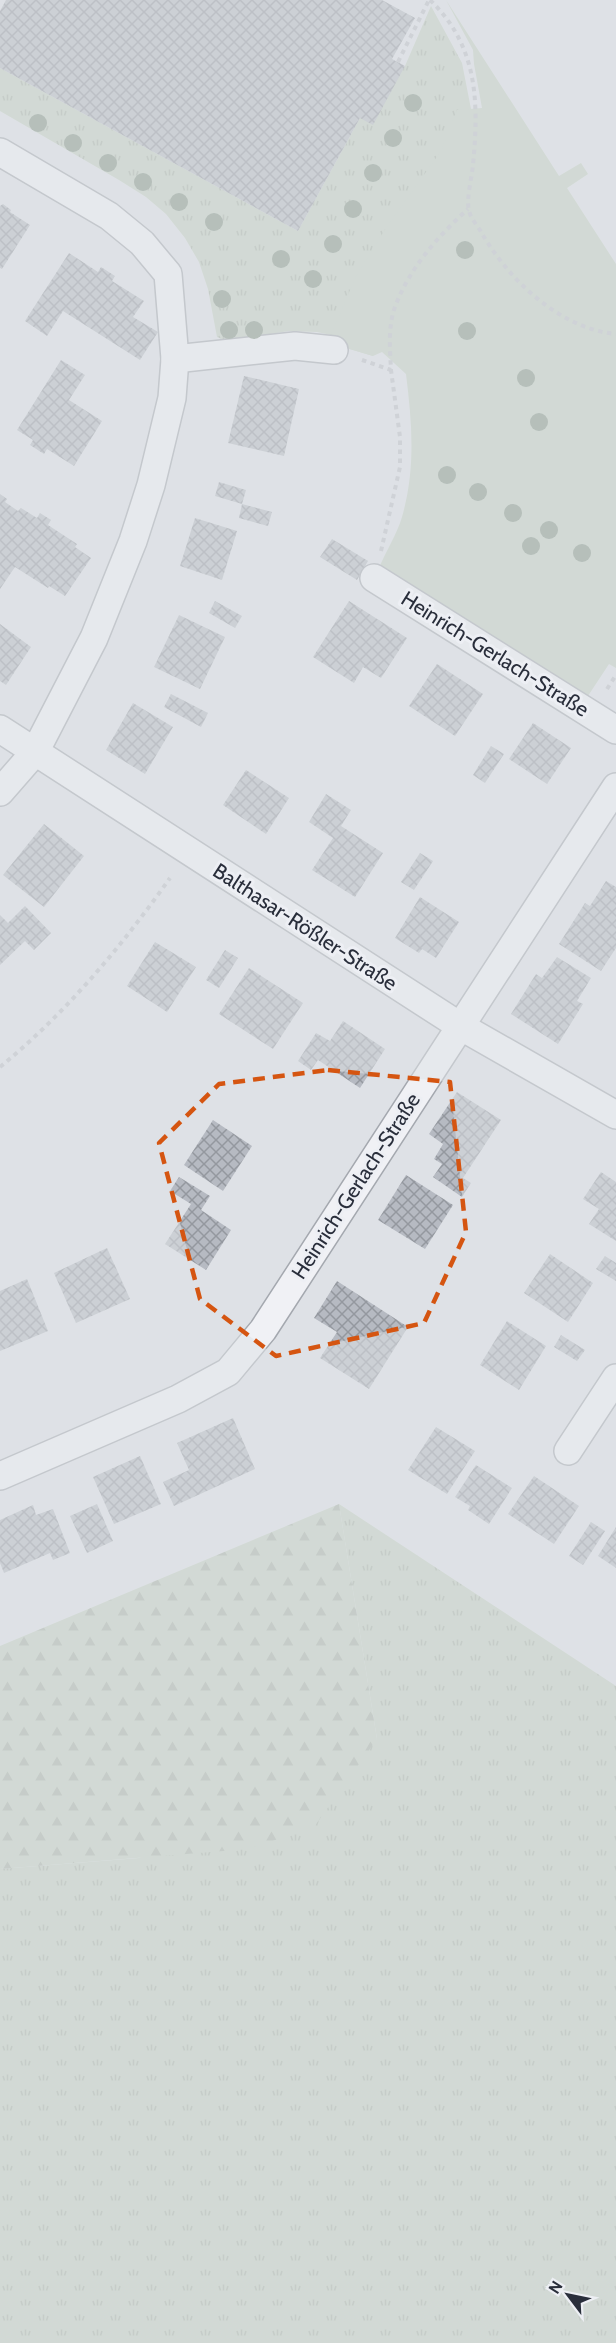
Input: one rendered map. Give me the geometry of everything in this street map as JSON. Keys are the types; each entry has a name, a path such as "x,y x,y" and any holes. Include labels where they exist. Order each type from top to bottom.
{"street":[{"path":"0,152 109,216 142,243 168,274 176,359 172,398 151,485 133,541 94,638 35,752 0,792"},
{"path":"176,359 295,346 334,350"},
{"name":"Heinrich-Gerlach-Straße","path":"374,578 616,730"},
{"name":"Balthasar-Rößler-Straße","path":"0,729 460,1026 616,1115"},
{"name":"Heinrich-Gerlach-Straße","path":"0,1476 178,1399 228,1372 263,1330 616,787"},
{"path":"568,1451 616,1378"}],"path":[{"path":"398,62 429,0 455,29 469,61 476,98 476,132 468,209 486,242 509,273 539,301 577,324 616,334"},
{"path":"374,578 400,467 400,437 391,370 390,339 394,311 404,286 436,240 468,209"},
{"path":"334,350 391,370"},
{"path":"0,1067 22,1049 101,969 170,878"}],"highlighted area":[{"path":"328,1070 450,1082 466,1232 424,1323 276,1356 200,1299 159,1143 219,1084"}],"green space":[{"path":"446,0 559,176 581,163 588,174 567,188 616,264 616,668 609,664 584,702 379,568 400,523 409,481 412,446 406,374 382,352 373,356 343,347 331,335 356,276 386,228 441,151 457,110 482,108 473,50"},
{"path":"431,6 462,63 471,109 373,356 343,347 331,335 317,332 289,331 226,341 217,337 208,289 199,262 185,238 166,214 146,197 119,180 0,111 0,68 298,231 360,118 405,66"},
{"path":"339,1504 616,1686 616,2343 0,2343 0,1869 139,1858 377,1739"},
{"path":"339,1504 377,1739 314,1827 248,1849 0,1869 0,1646"}],"building":[{"path":"6,0 382,0 415,18 392,59 405,66 373,125 360,118 298,231 0,68 0,11"},
{"path":"3,204 11,210 10,212 30,225 2,269 0,268 0,206"},
{"path":"69,253 98,272 101,267 115,276 112,281 144,301 133,317 158,332 140,360 63,311 47,336 25,321"},
{"path":"61,360 85,375 69,400 102,421 74,466 47,449 44,454 30,445 33,440 17,430"},
{"path":"244,376 299,389 284,456 228,443"},
{"path":"219,482 246,490 242,504 215,496"},
{"path":"0,494 7,499 5,502 18,511 21,508 37,518 40,513 51,520 48,525 77,544 75,547 91,558 65,596 15,567 0,589"},
{"path":"242,504 272,512 268,526 239,518"},
{"path":"195,518 237,531 222,580 180,566"},
{"path":"332,539 368,561 357,580 320,557"},
{"path":"215,601 242,616 235,628 209,613"},
{"path":"349,601 407,638 381,678 363,667 354,683 313,657"},
{"path":"179,615 225,637 200,689 154,667"},
{"path":"0,624 31,647 6,685 0,681"},
{"path":"437,664 483,694 455,736 409,706"},
{"path":"171,694 208,713 201,727 164,707"},
{"path":"133,703 173,727 145,774 106,750"},
{"path":"533,723 571,748 547,784 509,759"},
{"path":"491,746 504,754 485,783 473,775"},
{"path":"246,770 289,798 266,834 223,805"},
{"path":"326,794 351,810 341,826 383,853 355,897 312,870 333,838 309,822"},
{"path":"44,824 84,856 44,907 3,875"},
{"path":"420,853 433,861 414,890 401,882"},
{"path":"606,881 616,887 616,948 601,971 559,944 585,903 590,906"},
{"path":"420,897 459,922 436,958 422,949 419,953 395,938"},
{"path":"25,906 51,933 34,950 25,941 0,965 0,915 8,923"},
{"path":"155,942 196,967 167,1012 127,986"},
{"path":"225,950 238,958 219,988 206,980"},
{"path":"557,957 591,978 577,1001 583,1004 558,1044 511,1014 536,974 542,978"},
{"path":"249,968 303,1003 273,1049 219,1014"},
{"path":"343,1021 385,1049 360,1088 318,1060 311,1070 298,1061 316,1033 330,1041"},
{"path":"457,1092 501,1120 463,1178 471,1183 462,1197 433,1177 442,1164 434,1159 443,1144 429,1134"},
{"path":"213,1120 252,1146 223,1191 184,1165"},
{"path":"601,1172 616,1182 616,1241 589,1224 599,1209 583,1199"},
{"path":"406,1175 453,1205 425,1249 378,1220"},
{"path":"179,1177 210,1196 201,1210 231,1230 206,1270 165,1244 191,1204 170,1191"},
{"path":"107,1248 130,1299 76,1323 54,1273"},
{"path":"550,1254 593,1283 568,1322 524,1293"},
{"path":"605,1256 616,1263 616,1281 596,1269"},
{"path":"27,1279 48,1331 0,1351 0,1291"},
{"path":"337,1281 408,1327 369,1389 320,1358 337,1332 314,1318"},
{"path":"507,1321 546,1346 519,1390 480,1365"},
{"path":"561,1335 585,1350 577,1361 554,1347"},
{"path":"233,1418 255,1469 174,1506 163,1482 189,1470 177,1443"},
{"path":"436,1427 475,1451 447,1494 408,1470"},
{"path":"140,1456 161,1504 114,1524 93,1477"},
{"path":"476,1465 512,1488 489,1524 468,1510 470,1506 455,1497"},
{"path":"534,1476 579,1506 554,1544 508,1514"},
{"path":"97,1504 113,1541 87,1553 70,1516"},
{"path":"33,1505 36,1515 53,1509 70,1553 53,1560 50,1553 4,1573 0,1563 0,1520"},
{"path":"591,1522 605,1531 583,1565 569,1556"},
{"path":"616,1527 616,1568 598,1556"}]}
